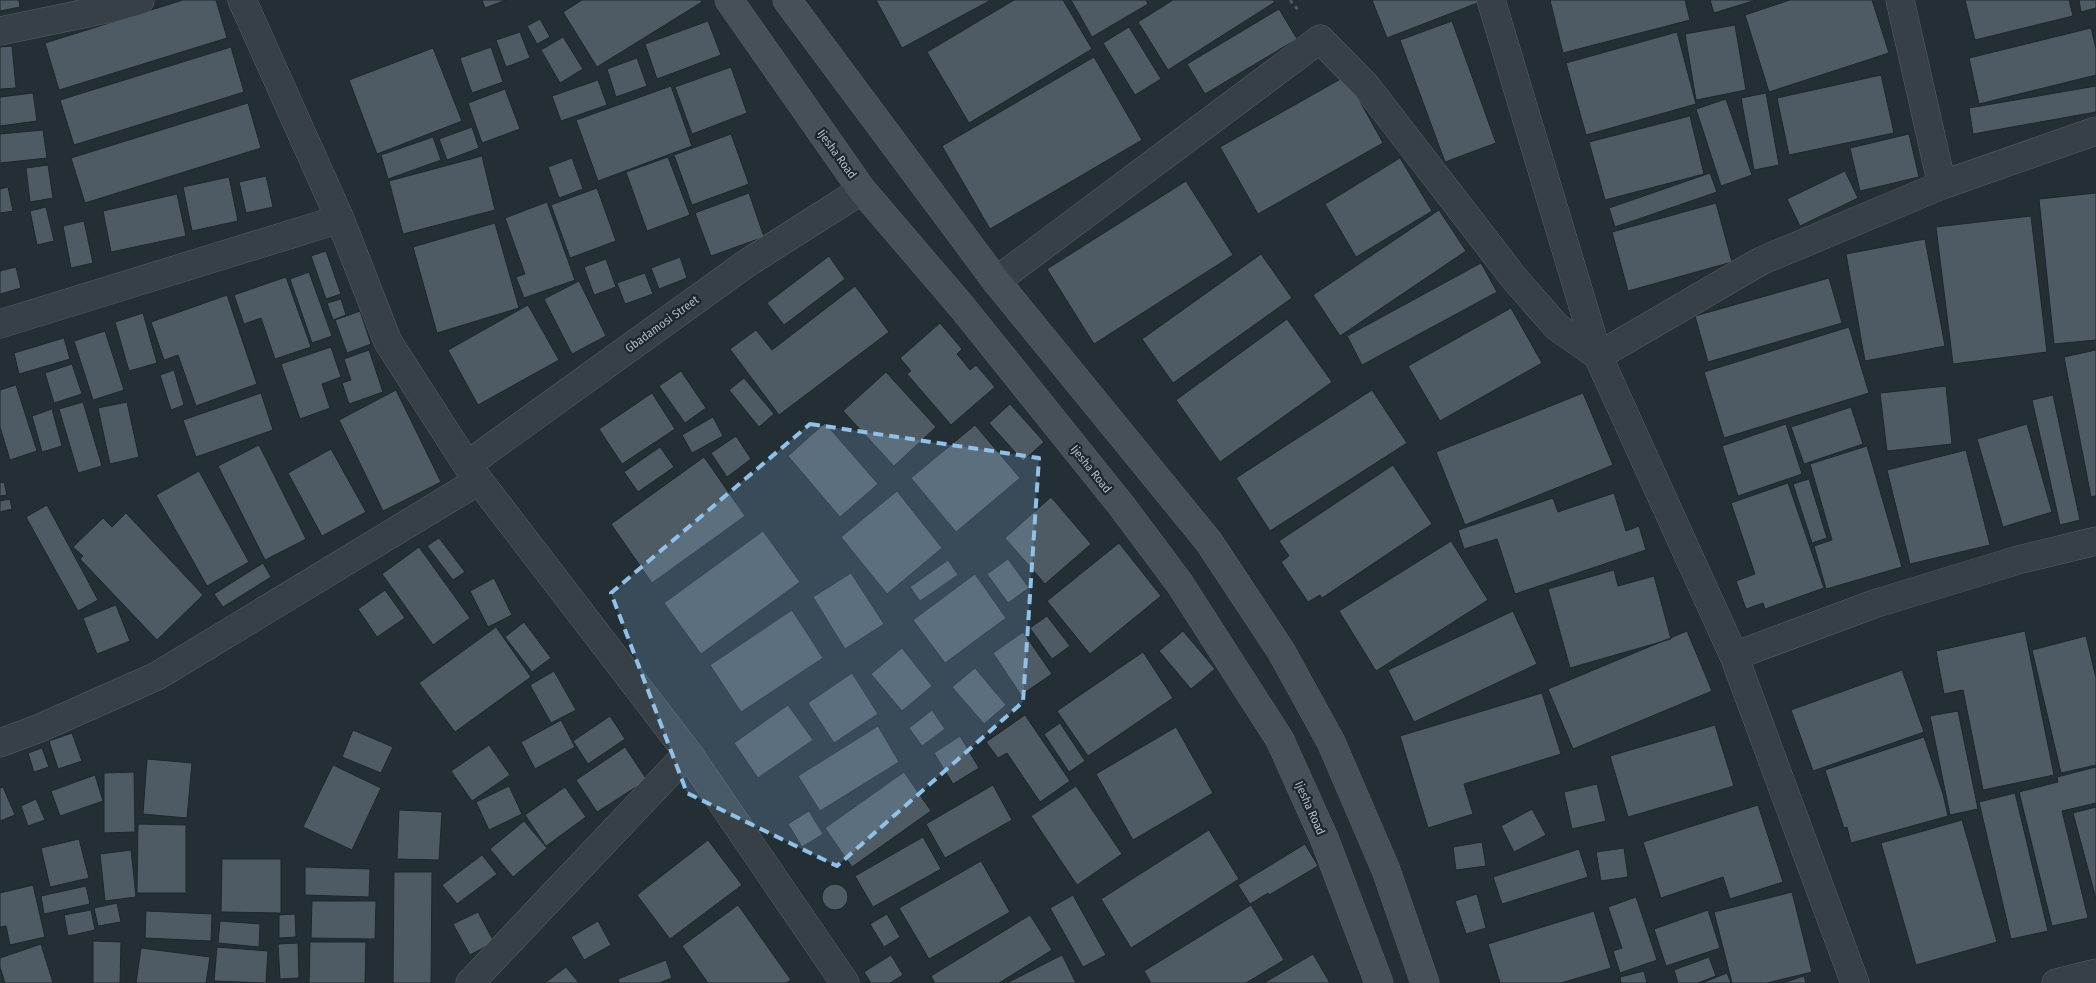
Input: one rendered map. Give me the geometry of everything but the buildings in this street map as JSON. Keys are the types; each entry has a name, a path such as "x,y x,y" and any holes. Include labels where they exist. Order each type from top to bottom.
{"main road":[{"name":"Ijesha Road","path":"729,0 862,190 962,308 1121,505 1180,584 1280,740 1324,838 1379,983"},
{"path":"787,0 996,281 1209,542 1281,652 1331,742 1386,870 1425,983"}],"street":[{"path":"0,31 111,8 140,0"},
{"path":"242,0 340,219 388,342 472,473 688,753 845,983"},
{"path":"1491,0 1598,356 1734,656 1855,983"},
{"path":"1900,0 1942,185"},
{"path":"996,281 1320,39 1367,87 1514,278 1557,327 1598,356"},
{"path":"1598,356 1761,261 1942,185 2096,131"},
{"name":"Gbadamosi Street","path":"0,743 40,728 157,676 472,473 747,263 862,190"},
{"path":"0,324 340,219"},
{"path":"1734,656 1874,604 2018,560 2096,541"},
{"path":"470,983 688,753"},
{"path":"2056,983 2096,973"}],"highlighted area":[{"path":"810,424 1039,458 1023,702 837,866 687,793 611,593"}]}
